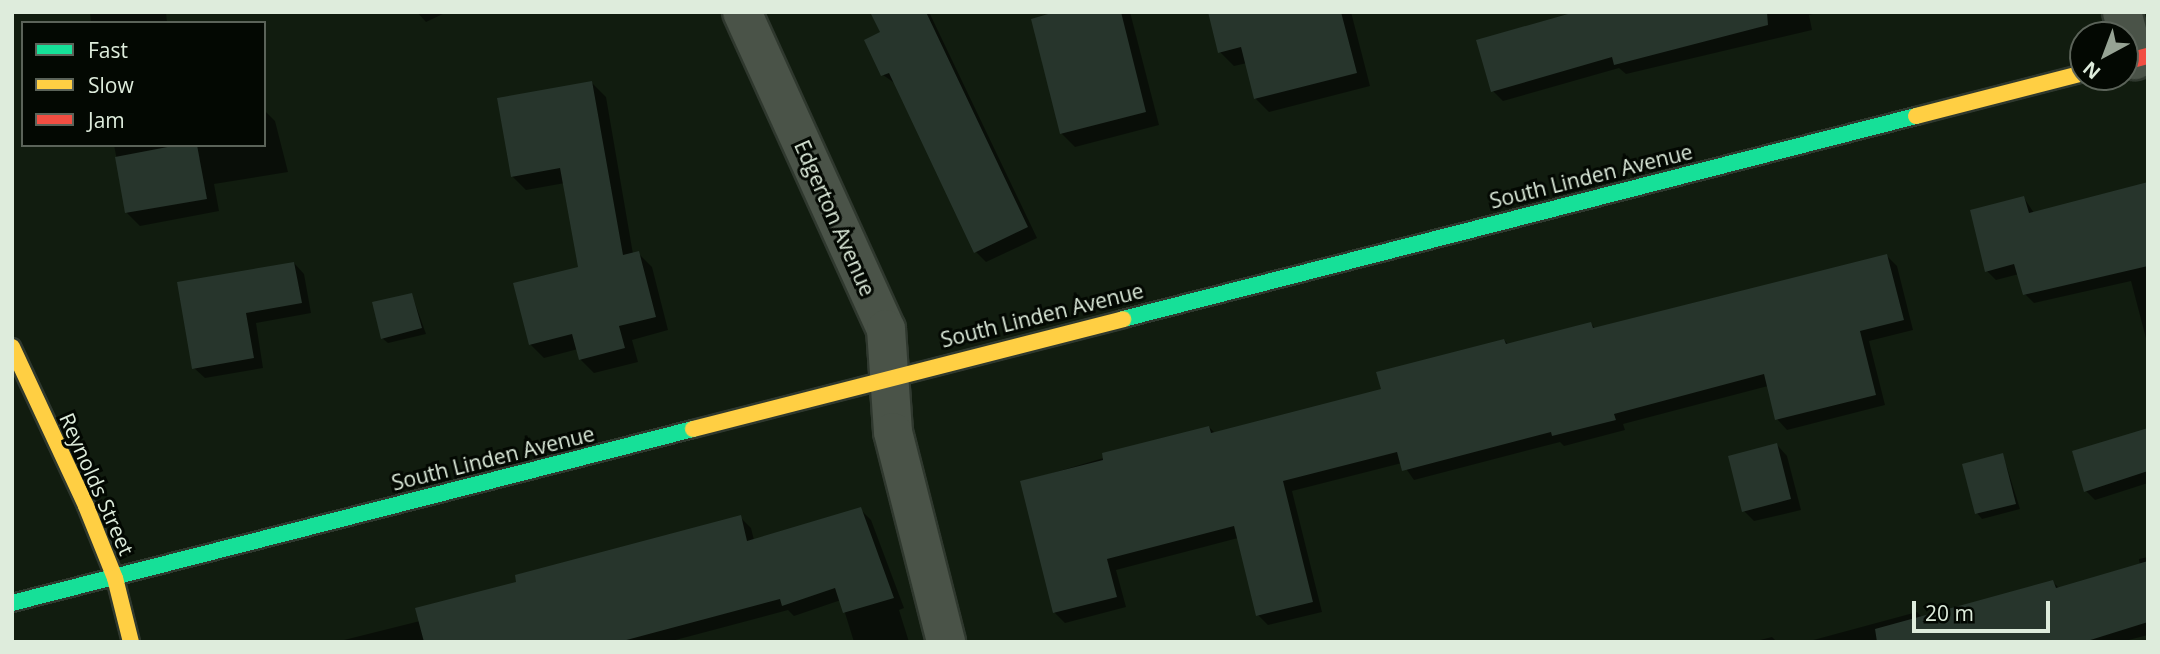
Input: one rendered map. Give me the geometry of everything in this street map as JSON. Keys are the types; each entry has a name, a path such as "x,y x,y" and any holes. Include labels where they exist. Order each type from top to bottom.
{"street":[{"name":"Edgerton Avenue","path":"742,12 886,329 893,432 946,642"},
{"name":"South Linden Avenue","path":"12,603 2069,77"},
{"name":"Reynolds Street","path":"12,347 115,578 131,642"}],"building":[{"path":"870,12 926,12 1028,227 974,253 889,73 881,76 864,40 880,32"},
{"path":"1055,12 1121,12 1146,112 1060,134 1031,19"},
{"path":"1208,12 1341,12 1357,73 1254,99 1241,47 1218,53"},
{"path":"1575,12 1767,12 1768,25 1614,65 1612,57 1491,92 1476,40"},
{"path":"592,81 623,255 639,251 656,317 619,326 625,348 579,360 572,334 529,345 513,283 578,267 560,168 511,177 497,98"},
{"path":"168,147 197,147 207,199 125,213 115,157"},
{"path":"2148,182 2148,266 2023,295 2014,264 1985,272 1970,210 2024,196 2029,213"},
{"path":"1887,254 1904,320 1860,331 1876,395 1775,420 1764,374 1614,414 1616,420 1552,436 1551,432 1402,471 1397,452 1283,481 1313,602 1256,616 1234,526 1107,559 1117,597 1053,613 1020,481 1103,460 1102,453 1209,426 1211,433 1381,389 1376,372 1504,339 1506,344 1591,322 1593,328"},
{"path":"294,262 302,303 246,313 254,358 192,369 177,282"},
{"path":"412,293 422,328 381,339 372,302"},
{"path":"2148,428 2148,471 2084,492 2072,451"},
{"path":"1777,443 1791,499 1742,512 1728,456"},
{"path":"2003,453 2016,504 1975,514 1962,464"},
{"path":"861,507 894,598 843,613 835,588 782,606 780,599 619,642 424,642 415,608 516,582 515,575 741,515 747,541"},
{"path":"2148,561 2148,622 2084,642 1877,642 1875,629 2053,580 2056,588"}],"traffic: fast":[{"path":"1123,319 1916,116"},
{"path":"12,603 693,429"}],"traffic: slow":[{"path":"1916,116 2069,77"},
{"path":"693,429 1123,319"},
{"path":"12,347 86,506 115,578 131,642"}],"traffic: jam":[{"path":"2139,58 2148,56"}]}
